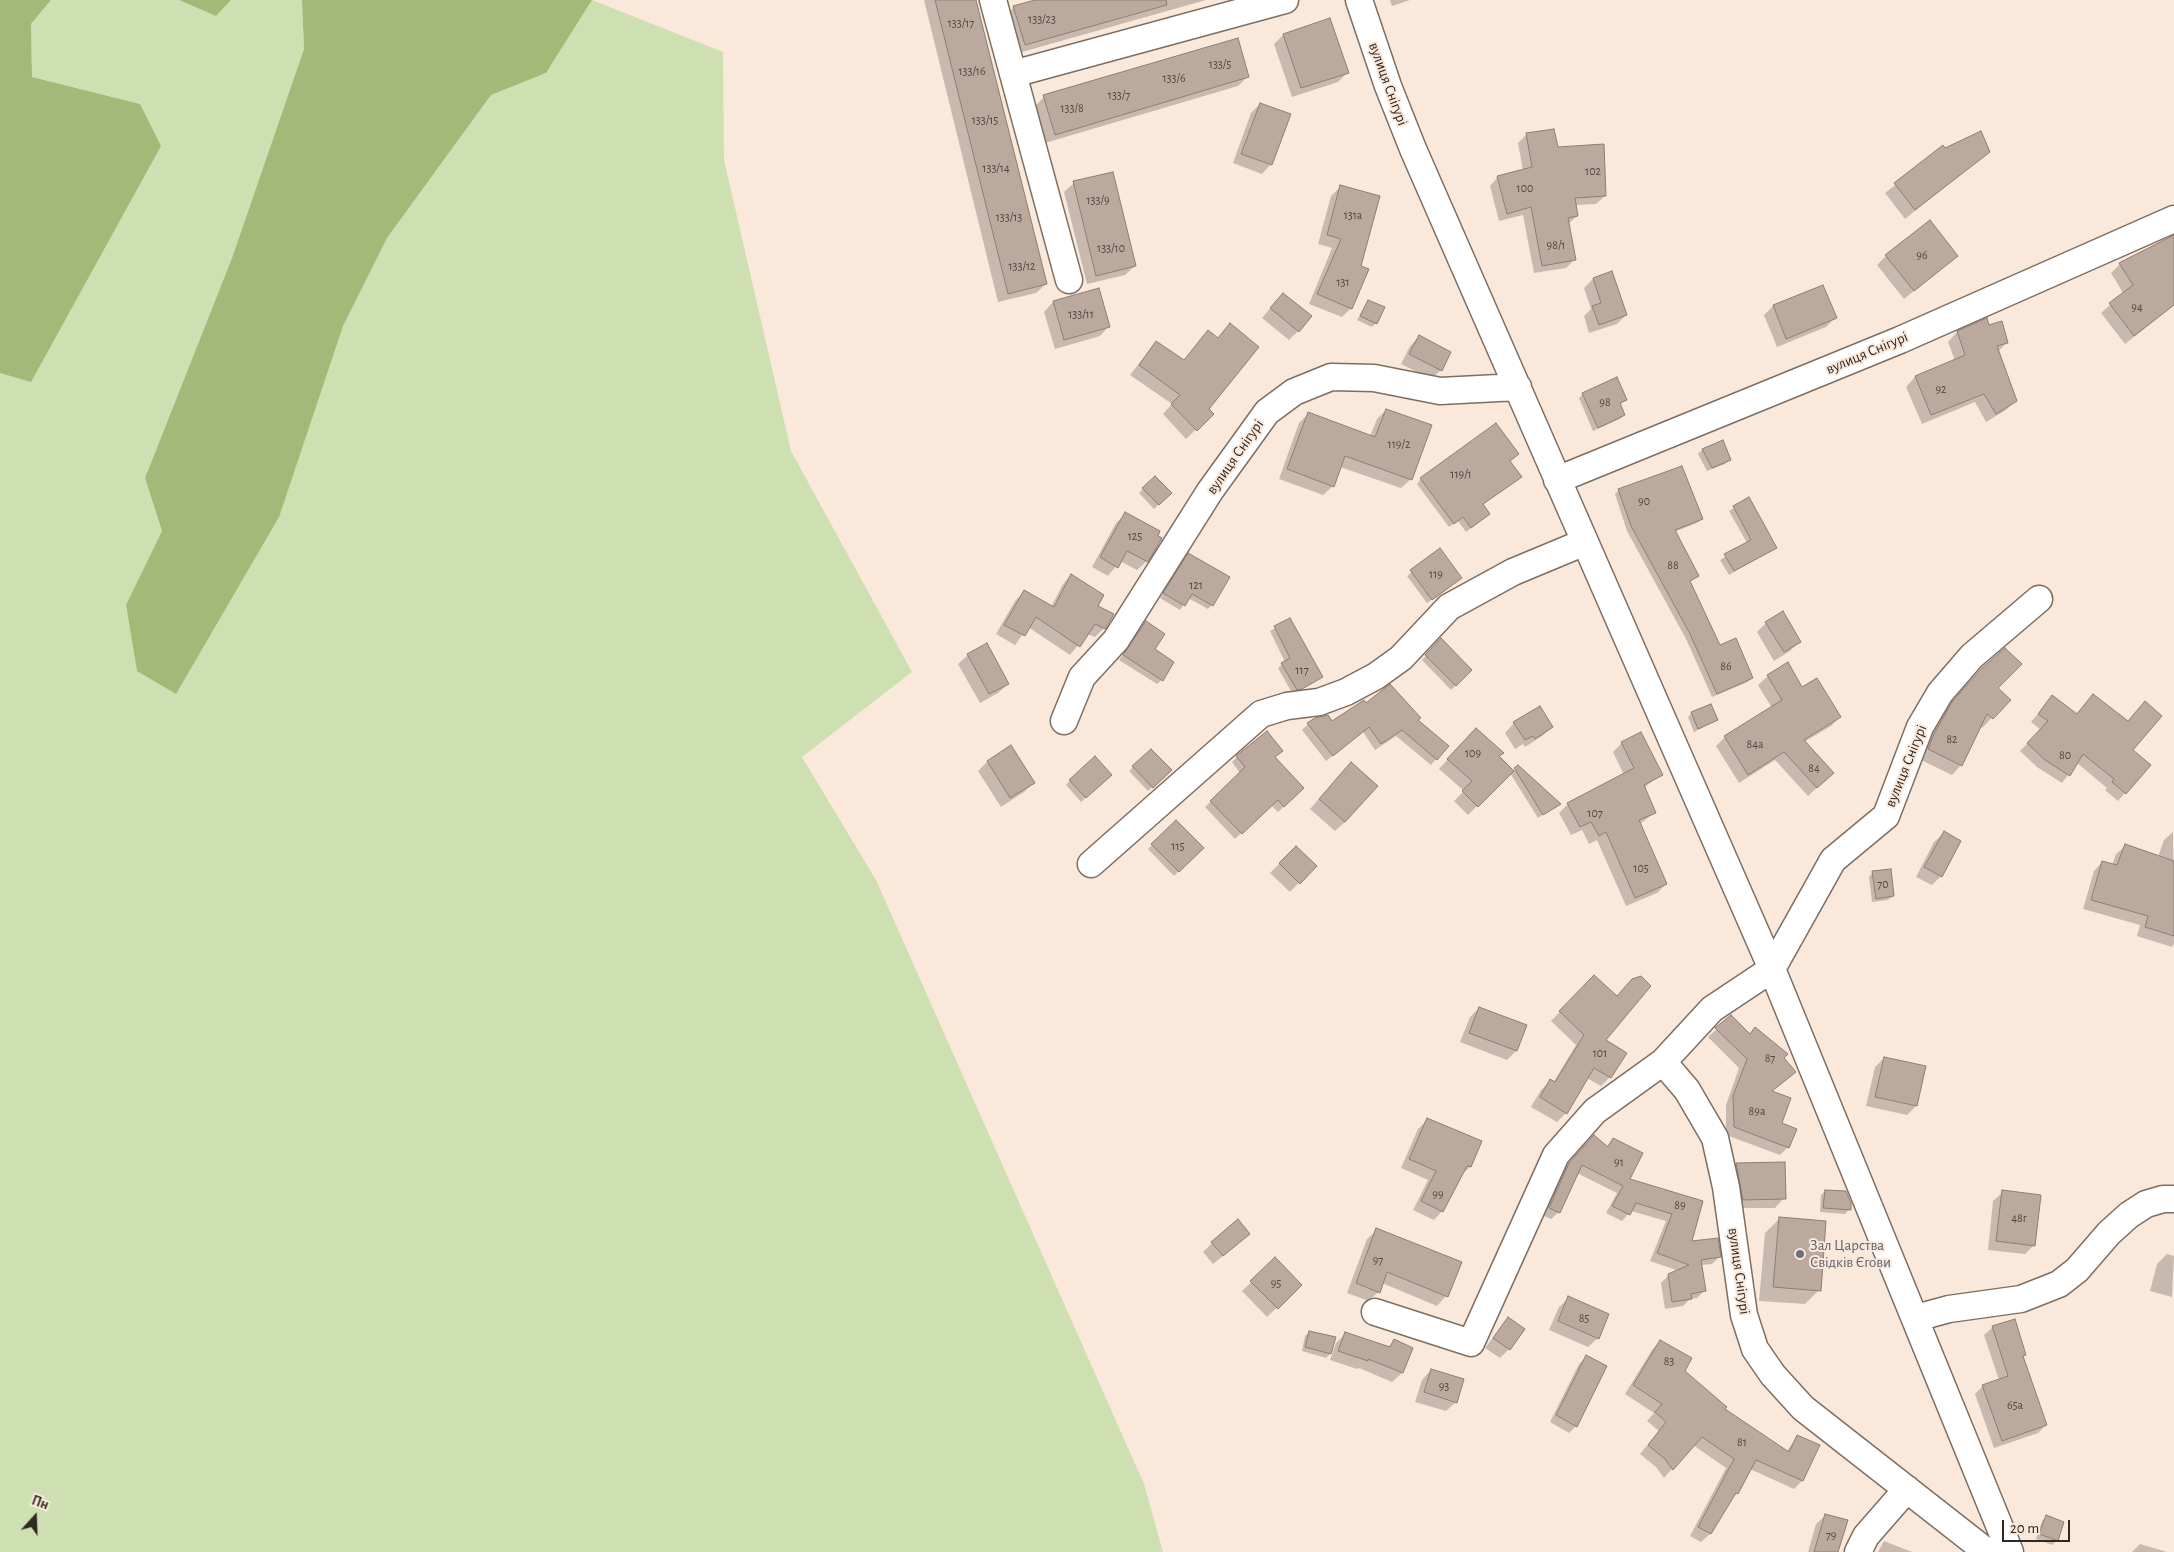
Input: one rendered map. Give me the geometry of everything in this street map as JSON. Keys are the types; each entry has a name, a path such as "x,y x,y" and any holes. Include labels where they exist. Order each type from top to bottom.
{"street":[{"path":"993,0 1069,280"},
{"path":"1013,74 1285,0"},
{"name":"вулиця Снігурі","path":"1359,0 1413,149 1772,969 2010,1552"},
{"name":"вулиця Снігурі","path":"1557,480 1891,344 2174,219"},
{"name":"вулиця Снігурі","path":"1064,721 1082,677 1116,640 1210,492 1267,412 1294,392 1331,377 1374,378 1440,391 1518,387"},
{"path":"1091,864 1261,714 1287,706 1319,702 1346,692 1376,676 1401,658 1449,607 1513,572 1585,542"},
{"name":"вулиця Снігурі","path":"1375,1312 1471,1343 1556,1155 1594,1111 1663,1062 1712,1009 1772,969 1833,860 1886,816 1920,726 1940,693 1972,656 2039,600"},
{"name":"вулиця Снігурі","path":"1663,1062 1688,1090 1715,1138 1728,1196 1744,1315 1755,1349 1773,1374 1803,1408 1987,1552"},
{"path":"1916,1318 1949,1309 2021,1299 2059,1284 2077,1270 2129,1215 2146,1204 2163,1199 2174,1199"},
{"path":"1858,1552 1866,1536 1907,1489"}],"green space":[{"path":"0,0 51,0 31,24 32,77 140,104 161,146 31,382 0,373"},
{"path":"51,0 179,0 216,16 231,0 302,0 304,49 232,258 145,478 162,531 126,606 137,670 343,326 387,238 491,95 546,73 592,0 723,52 724,160 791,451 912,672 802,757 876,880 1144,1484 1163,1552 0,1552 0,373 31,381 140,104 32,77 31,24"},
{"path":"179,0 231,0 216,16"},
{"path":"302,0 592,0 546,73 491,95 387,238 343,326 279,517 176,694 137,671 126,605 162,531 145,478 232,258 304,49"}],"building":[{"path":"935,0 976,0 1047,284 1008,294"},
{"path":"1035,0 1166,0 1167,5 1025,45 1013,6"},
{"path":"1330,18 1349,73 1301,88 1283,34"},
{"path":"1238,38 1249,77 1055,135 1043,95"},
{"path":"1260,103 1291,114 1272,165 1241,154"},
{"path":"1554,129 1558,147 1604,144 1606,196 1575,198 1578,216 1568,218 1576,260 1542,266 1531,207 1507,214 1497,176 1532,167 1526,133"},
{"path":"1981,131 1990,152 1915,210 1894,183 1943,145 1945,148"},
{"path":"1113,172 1136,266 1096,276 1073,181"},
{"path":"1340,185 1380,196 1361,266 1369,269 1352,309 1317,294 1341,239 1327,235"},
{"path":"1930,220 1958,256 1914,291 1885,255"},
{"path":"2174,235 2174,305 2134,336 2109,303 2133,285 2119,263"},
{"path":"1612,271 1627,315 1599,325 1592,306 1601,303 1593,278"},
{"path":"1823,285 1837,318 1786,339 1773,305"},
{"path":"1099,288 1110,327 1064,340 1053,301"},
{"path":"1283,293 1312,316 1299,332 1270,308"},
{"path":"1368,300 1385,307 1377,324 1360,316"},
{"path":"1987,318 1989,325 2002,321 2008,343 1997,346 2017,401 1996,414 1984,394 1931,415 1915,376 1965,355 1957,331"},
{"path":"1230,323 1259,347 1209,409 1214,414 1197,431 1171,404 1180,395 1139,365 1156,341 1184,360 1208,330 1218,338"},
{"path":"1419,335 1451,352 1442,371 1409,354"},
{"path":"1617,377 1627,400 1620,403 1625,415 1598,428 1582,393"},
{"path":"1386,409 1432,425 1412,480 1345,456 1334,487 1287,469 1308,412 1375,437"},
{"path":"1496,423 1519,454 1510,461 1522,477 1483,504 1490,514 1471,528 1463,517 1454,524 1420,478"},
{"path":"1723,440 1731,460 1712,468 1702,449"},
{"path":"1682,466 1703,519 1675,530 1699,576 1690,581 1720,645 1736,638 1753,678 1717,694 1690,634 1631,526 1618,489"},
{"path":"1155,476 1172,493 1159,505 1142,488"},
{"path":"1749,497 1777,548 1734,571 1724,554 1751,540 1733,506"},
{"path":"1125,512 1160,531 1158,536 1162,538 1148,562 1127,551 1118,568 1100,557"},
{"path":"1440,548 1462,578 1432,600 1410,570"},
{"path":"1188,553 1230,577 1213,606 1192,594 1185,606 1163,593"},
{"path":"1071,574 1104,595 1098,606 1114,614 1105,629 1095,624 1080,647 1036,617 1025,636 1004,625 1024,590 1054,607"},
{"path":"1783,611 1801,642 1784,652 1765,622"},
{"path":"1290,618 1323,677 1297,690 1281,663 1290,658 1274,626"},
{"path":"1146,621 1165,634 1155,649 1174,662 1163,681 1123,655"},
{"path":"1441,638 1472,670 1456,686 1425,655"},
{"path":"987,643 1009,684 989,694 967,654"},
{"path":"2005,648 2022,664 1998,688 2011,700 1993,719 1987,714 1962,766 1928,749 1952,702 1983,667"},
{"path":"1788,662 1802,687 1817,678 1841,717 1804,740 1834,773 1817,788 1784,752 1748,775 1724,736 1782,700 1767,675"},
{"path":"1390,684 1421,718 1418,720 1449,746 1437,760 1402,730 1381,744 1369,727 1333,756 1307,723 1315,718 1328,715 1332,721 1364,700 1366,703"},
{"path":"2093,694 2128,721 2145,701 2162,716 2133,750 2151,765 2126,794 2112,782 2114,779 2083,754 2070,776 2045,760 2027,743 2048,721 2038,714 2052,695 2077,714"},
{"path":"1711,704 1718,720 1698,729 1691,712"},
{"path":"1540,706 1553,727 1535,739 1533,736 1525,740 1513,722"},
{"path":"1476,728 1504,753 1499,756 1514,771 1478,807 1462,791 1472,781 1447,759"},
{"path":"1267,731 1283,751 1275,757 1304,788 1284,807 1278,800 1242,834 1210,801 1245,767 1236,756"},
{"path":"1641,732 1663,775 1644,785 1656,813 1639,820 1667,884 1635,898 1606,832 1599,836 1591,822 1580,827 1567,803 1634,768 1621,742"},
{"path":"1011,745 1035,783 1010,798 987,761"},
{"path":"1151,749 1172,770 1153,788 1132,766"},
{"path":"1095,756 1112,775 1086,798 1069,780"},
{"path":"1351,762 1378,786 1345,822 1319,799"},
{"path":"1518,765 1561,804 1543,815 1514,768"},
{"path":"1176,820 1204,848 1179,872 1151,844"},
{"path":"1944,831 1961,841 1942,877 1924,867"},
{"path":"2125,844 2174,861 2174,936 2145,927 2148,916 2091,900 2102,861 2117,865"},
{"path":"1296,846 1317,866 1300,884 1279,863"},
{"path":"1891,869 1894,896 1876,899 1872,871"},
{"path":"1594,975 1617,996 1632,979 1641,976 1651,986 1606,1040 1627,1053 1611,1078 1594,1068 1567,1114 1540,1097 1550,1079 1555,1082 1584,1035 1559,1011"},
{"path":"1479,1007 1527,1025 1517,1051 1469,1033"},
{"path":"1731,1015 1750,1034 1755,1027 1788,1054 1784,1058 1796,1072 1772,1091 1791,1098 1782,1123 1797,1129 1789,1148 1734,1127 1733,1096 1747,1059 1715,1028"},
{"path":"1884,1057 1926,1066 1917,1106 1875,1097"},
{"path":"1427,1118 1482,1141 1471,1167 1467,1166 1443,1212 1421,1201 1436,1171 1409,1159"},
{"path":"1594,1135 1608,1147 1613,1138 1643,1153 1630,1179 1703,1201 1692,1241 1718,1238 1721,1257 1701,1260 1706,1291 1691,1294 1692,1299 1672,1302 1668,1274 1689,1265 1657,1253 1672,1214 1636,1203 1630,1215 1612,1206 1623,1186 1582,1165 1560,1213 1549,1208 1569,1163"},
{"path":"1785,1162 1786,1199 1743,1200 1736,1163"},
{"path":"1825,1190 1846,1191 1851,1203 1851,1210 1823,1208"},
{"path":"2002,1190 2041,1195 2035,1246 1996,1241"},
{"name":"Зал Царства Свідків Єгови","path":"1779,1217 1826,1221 1821,1291 1773,1287"},
{"path":"1238,1219 1250,1234 1223,1256 1211,1242"},
{"path":"1376,1228 1462,1262 1448,1297 1387,1272 1380,1293 1356,1283"},
{"path":"1275,1257 1302,1285 1278,1309 1250,1281"},
{"path":"1568,1296 1609,1314 1599,1339 1558,1321"},
{"path":"1508,1317 1525,1329 1510,1350 1493,1338"},
{"path":"2015,1319 2026,1355 2023,1356 2047,1425 2002,1441 1982,1385 2008,1376 1992,1326"},
{"path":"1309,1331 1336,1337 1331,1354 1305,1347"},
{"path":"1345,1332 1390,1347 1394,1339 1413,1348 1403,1373 1368,1359 1368,1361 1338,1351"},
{"path":"1660,1340 1692,1358 1685,1371 1727,1407 1725,1409 1789,1452 1797,1435 1820,1445 1803,1481 1756,1460 1738,1494 1736,1493 1711,1534 1698,1527 1734,1459 1702,1437 1673,1470 1665,1459 1648,1445 1666,1422 1655,1412 1662,1404 1633,1385"},
{"path":"1586,1355 1607,1366 1577,1427 1556,1415"},
{"path":"1431,1369 1464,1379 1457,1403 1424,1392"},
{"path":"1825,1514 1848,1520 1838,1552 1814,1552"},
{"path":"2046,1515 2064,1522 2058,1541 2039,1534"}],"place":[{"name":"Зал Царства Свідків Єгови","path":"1800,1254"}]}
